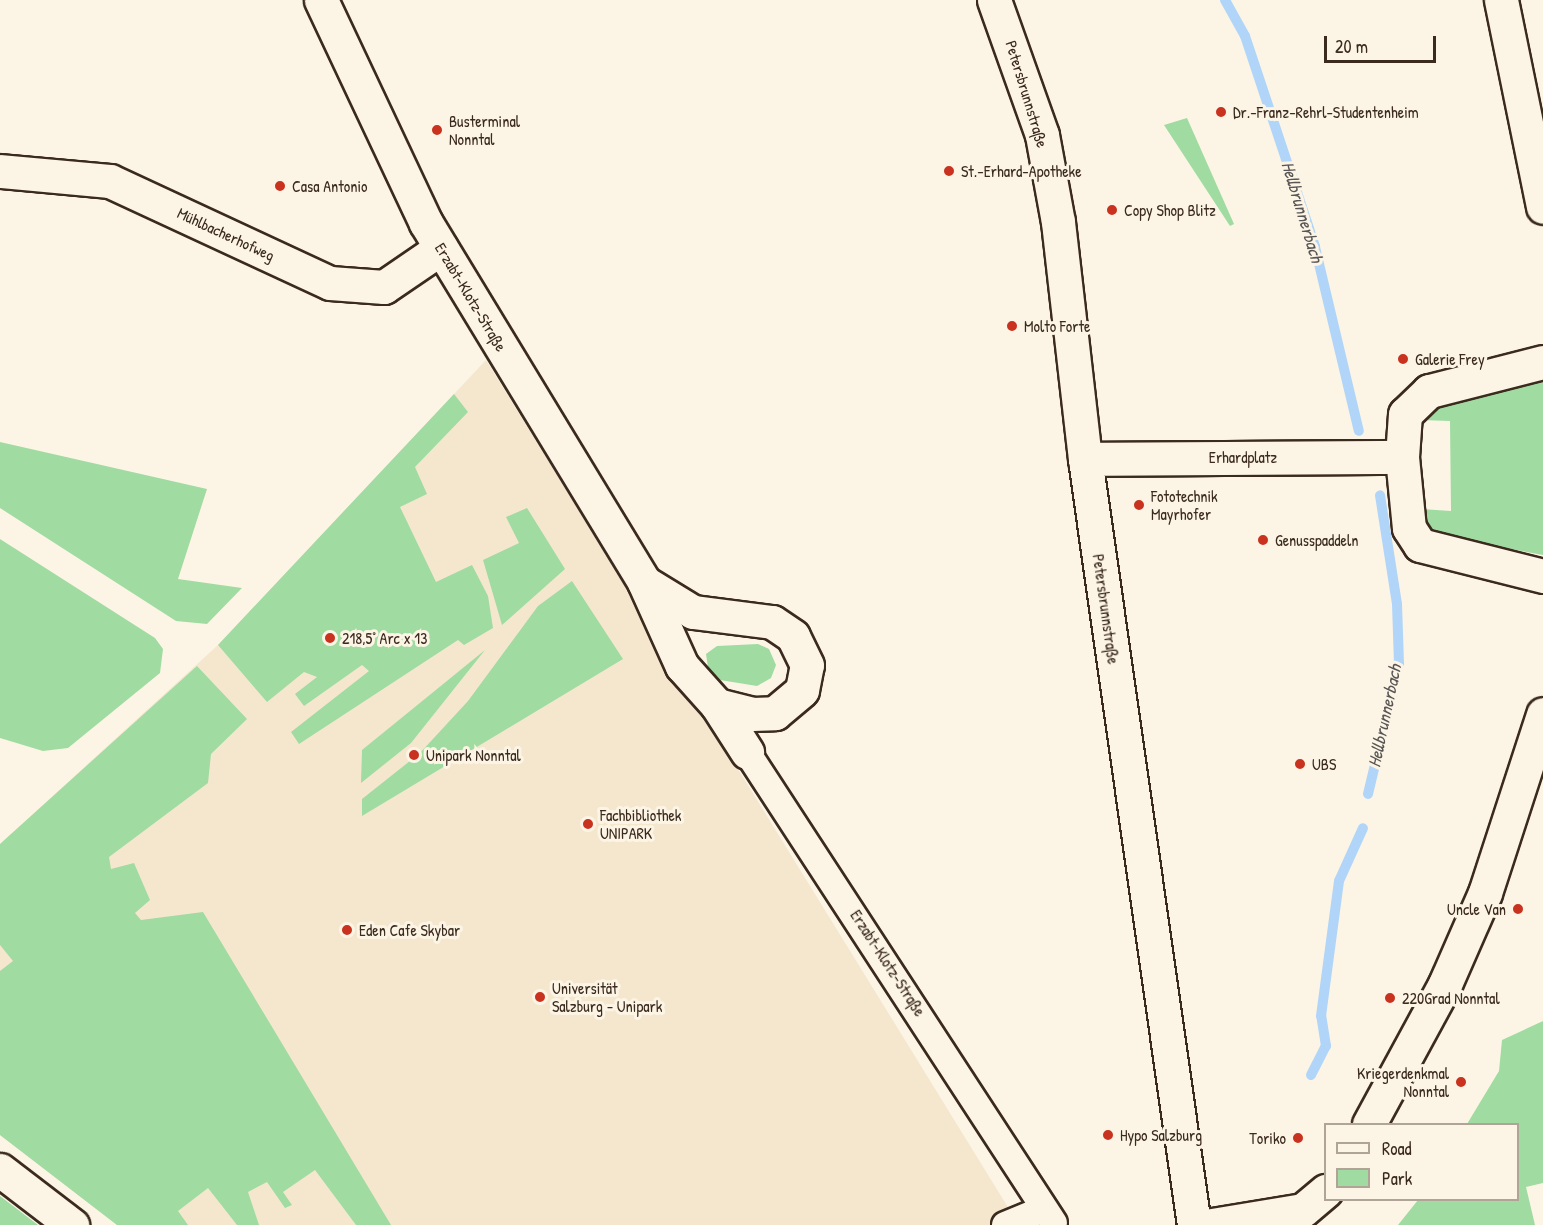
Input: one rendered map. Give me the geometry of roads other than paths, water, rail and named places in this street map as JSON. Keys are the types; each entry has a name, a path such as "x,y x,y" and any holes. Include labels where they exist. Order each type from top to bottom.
{"street":[{"name":"Erzabt-Klotz-Straße","path":"321,0 396,167 441,248 644,582 682,666 717,705 1049,1216 1005,1225"},
{"name":"Petersbrunnstraße","path":"993,0 1042,135 1058,222 1084,459 1194,1225"},
{"path":"1501,0 1543,207"},
{"name":"Mühlbacherhofweg","path":"0,171 110,181 330,283 384,287 441,248"},
{"path":"1543,362 1429,391 1405,414 1402,457 1409,528 1420,545 1543,576"},
{"name":"Erhardplatz","path":"1084,459 1402,457"},
{"name":"Erzabt-Klotz-Straße","path":"644,582 693,612 772,622 802,649 807,665 802,690 791,705 776,713 752,714 717,705"},
{"path":"1370,1123 1445,984 1485,892 1543,714"},
{"path":"0,1170 72,1225"},
{"path":"1212,1225 1302,1210 1324,1193"}],"waterway":[{"name":"Hellbrunnerbach","path":"1225,0 1245,36 1315,247 1359,431"},
{"name":"Hellbrunnerbach","path":"1368,794 1399,664 1397,604 1380,495"},
{"name":"Hellbrunnerbach","path":"1311,1075 1326,1046 1321,1016 1339,881 1363,828"}],"place":[{"name":"Dr.-Franz-Rehrl-Studentenheim","path":"1221,112"},
{"name":"Busterminal Nonntal","path":"437,130"},
{"name":"St.-Erhard-Apotheke","path":"949,171"},
{"name":"Casa Antonio","path":"280,186"},
{"name":"Copy Shop Blitz","path":"1112,210"},
{"name":"Molto Forte","path":"1012,326"},
{"name":"Galerie Frey","path":"1403,359"},
{"name":"Fototechnik Mayrhofer","path":"1139,505"},
{"name":"Genusspaddeln","path":"1263,540"},
{"name":"218,5° Arc x 13","path":"330,638"},
{"name":"Unipark Nonntal","path":"414,755"},
{"name":"UBS","path":"1300,764"},
{"name":"Fachbibliothek UNIPARK","path":"588,824"},
{"name":"Uncle Van","path":"1518,909"},
{"name":"Eden Cafe Skybar","path":"347,930"},
{"name":"Universität Salzburg - Unipark","path":"540,997"},
{"name":"220Grad Nonntal","path":"1390,998"},
{"name":"Kriegerdenkmal Nonntal","path":"1461,1082"},
{"name":"Hypo Salzburg","path":"1108,1135"},
{"name":"Toriko","path":"1298,1138"}]}
